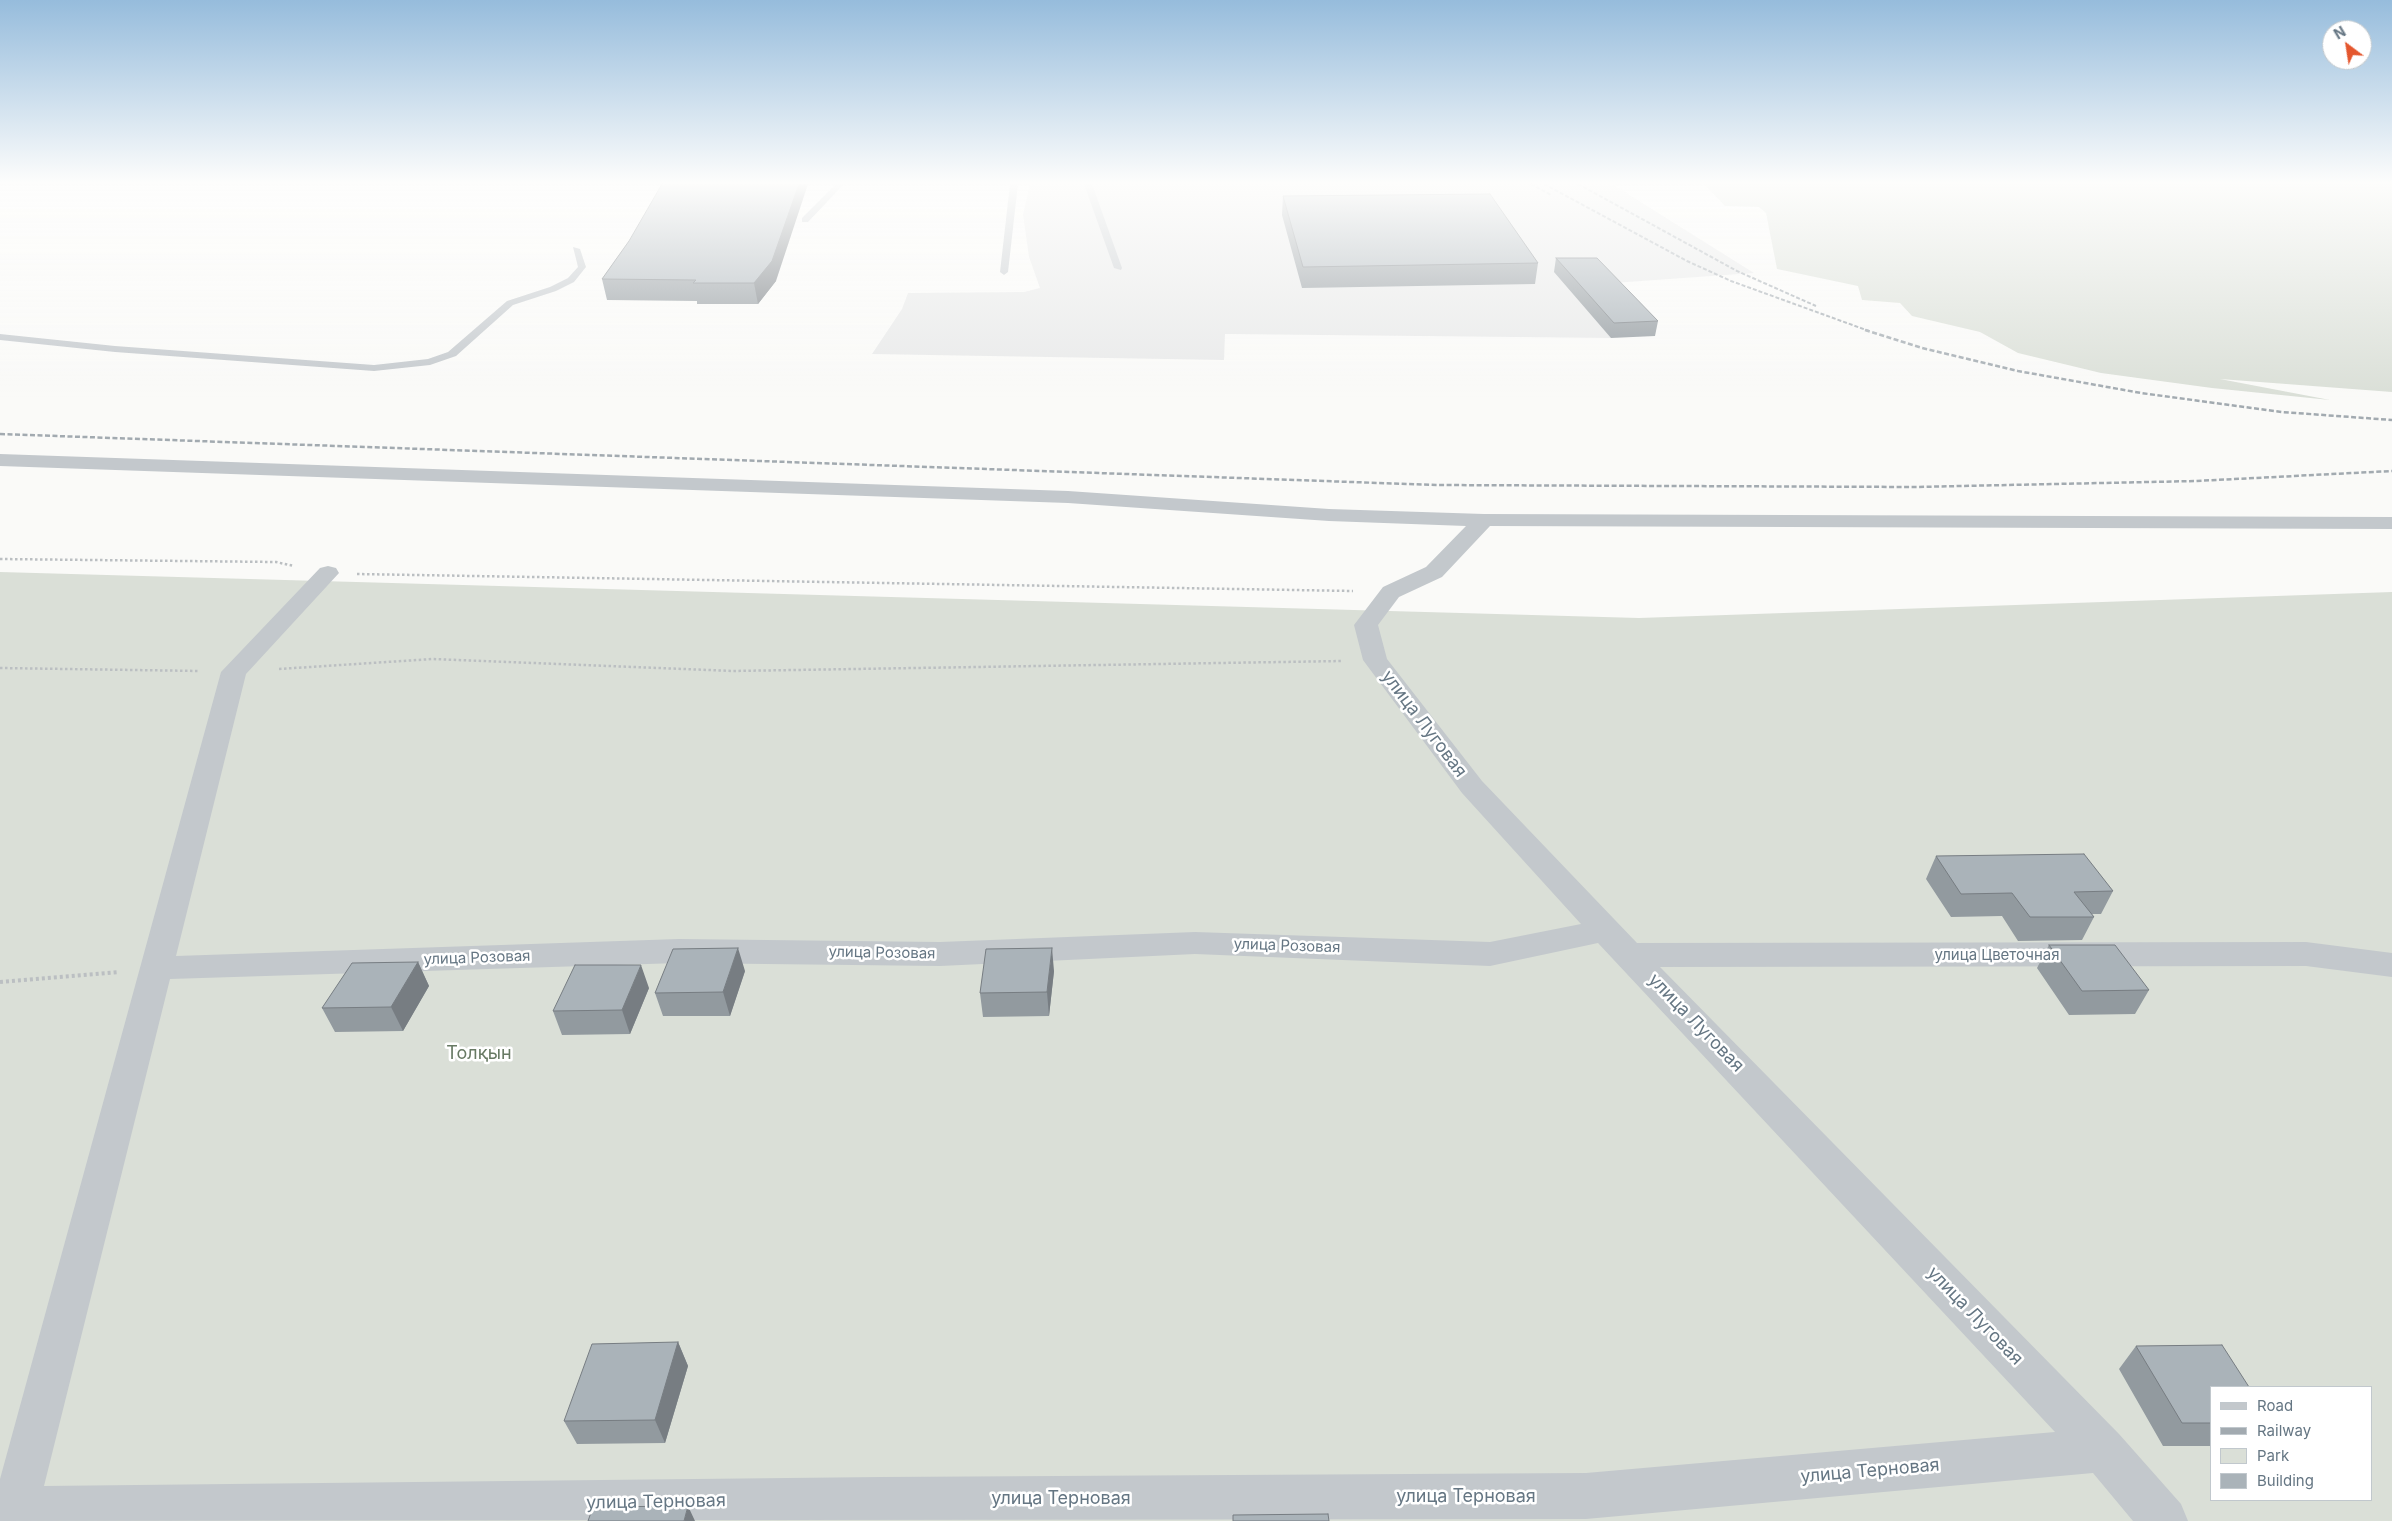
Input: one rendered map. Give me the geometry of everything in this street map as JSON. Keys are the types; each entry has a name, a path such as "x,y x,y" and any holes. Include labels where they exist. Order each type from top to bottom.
{"street":[{"path":"0,460 1068,497 1329,515 1484,520 2392,524"},
{"name":"улица Луговая","path":"1484,520 1434,572 1392,592 1366,625 1375,660 1472,788 1605,930 2103,1450 2164,1521"},
{"path":"15,1515 234,672 328,573"},
{"name":"улица Розовая","path":"157,968 679,951 940,954 1195,943 1490,954 1605,930"},
{"name":"улица Цветочная","path":"1630,955 2306,954 2392,965"},
{"name":"улица Терновая","path":"15,1515 851,1500 1586,1496 2103,1450"}],"lane":[{"path":"0,337 115,349 374,368 403,366 430,362 452,354 510,303 571,280 582,267 578,255"},
{"path":"1004,272 1006,255"},
{"path":"1113,255 1118,268"}],"path":[{"path":"0,559 276,562 328,573 1392,592"},
{"path":"0,668 234,672 434,659 733,670 1375,660"},
{"path":"0,982 157,968"}],"shaded area":[{"path":"1029,255 1725,255 1754,273 1613,283 1611,338 1225,334 1224,360 872,354 902,309 908,293 1024,292 1040,288"}],"green space":[{"path":"1774,255 2392,255 2392,392 2220,379 2330,400 2212,388 2101,373 2018,353 1980,332 1912,316 1900,303 1862,300 1858,286 1777,269"},
{"name":"Толқын","path":"0,572 1639,618 2392,592 2392,1521 0,1521"}],"building":[{"path":"619,255 774,255 772,261 754,283 693,283 696,280 602,279"},
{"path":"1300,255 1532,255 1538,263 1303,267"},
{"path":"1556,258 1597,258 1658,321 1614,323"},
{"path":"2084,854 2113,891 2074,892 2094,917 2030,917 2012,893 1961,894 1936,856"},
{"path":"2049,945 2115,945 2149,990 2082,991"},
{"path":"738,948 723,992 655,993 673,949"},
{"path":"1052,948 1047,992 980,993 986,949"},
{"path":"418,962 391,1007 322,1008 352,963"},
{"path":"575,965 641,965 622,1010 553,1011"},
{"path":"678,1342 655,1420 564,1421 592,1344"},
{"path":"2222,1345 2248,1386 2210,1386 2210,1423 2182,1423 2136,1346"},
{"path":"688,1506 684,1521 588,1521 593,1507"},
{"path":"1328,1514 1329,1521 1233,1521 1233,1515"}],"railway":[{"path":"1676,255 1731,281 1869,331"},
{"path":"1708,255 1737,271 1816,306"},
{"path":"1865,330 1922,348 2018,371 2141,393 2282,412 2392,420"},
{"path":"0,434 1436,485 1914,487 2196,481 2392,471"}]}
